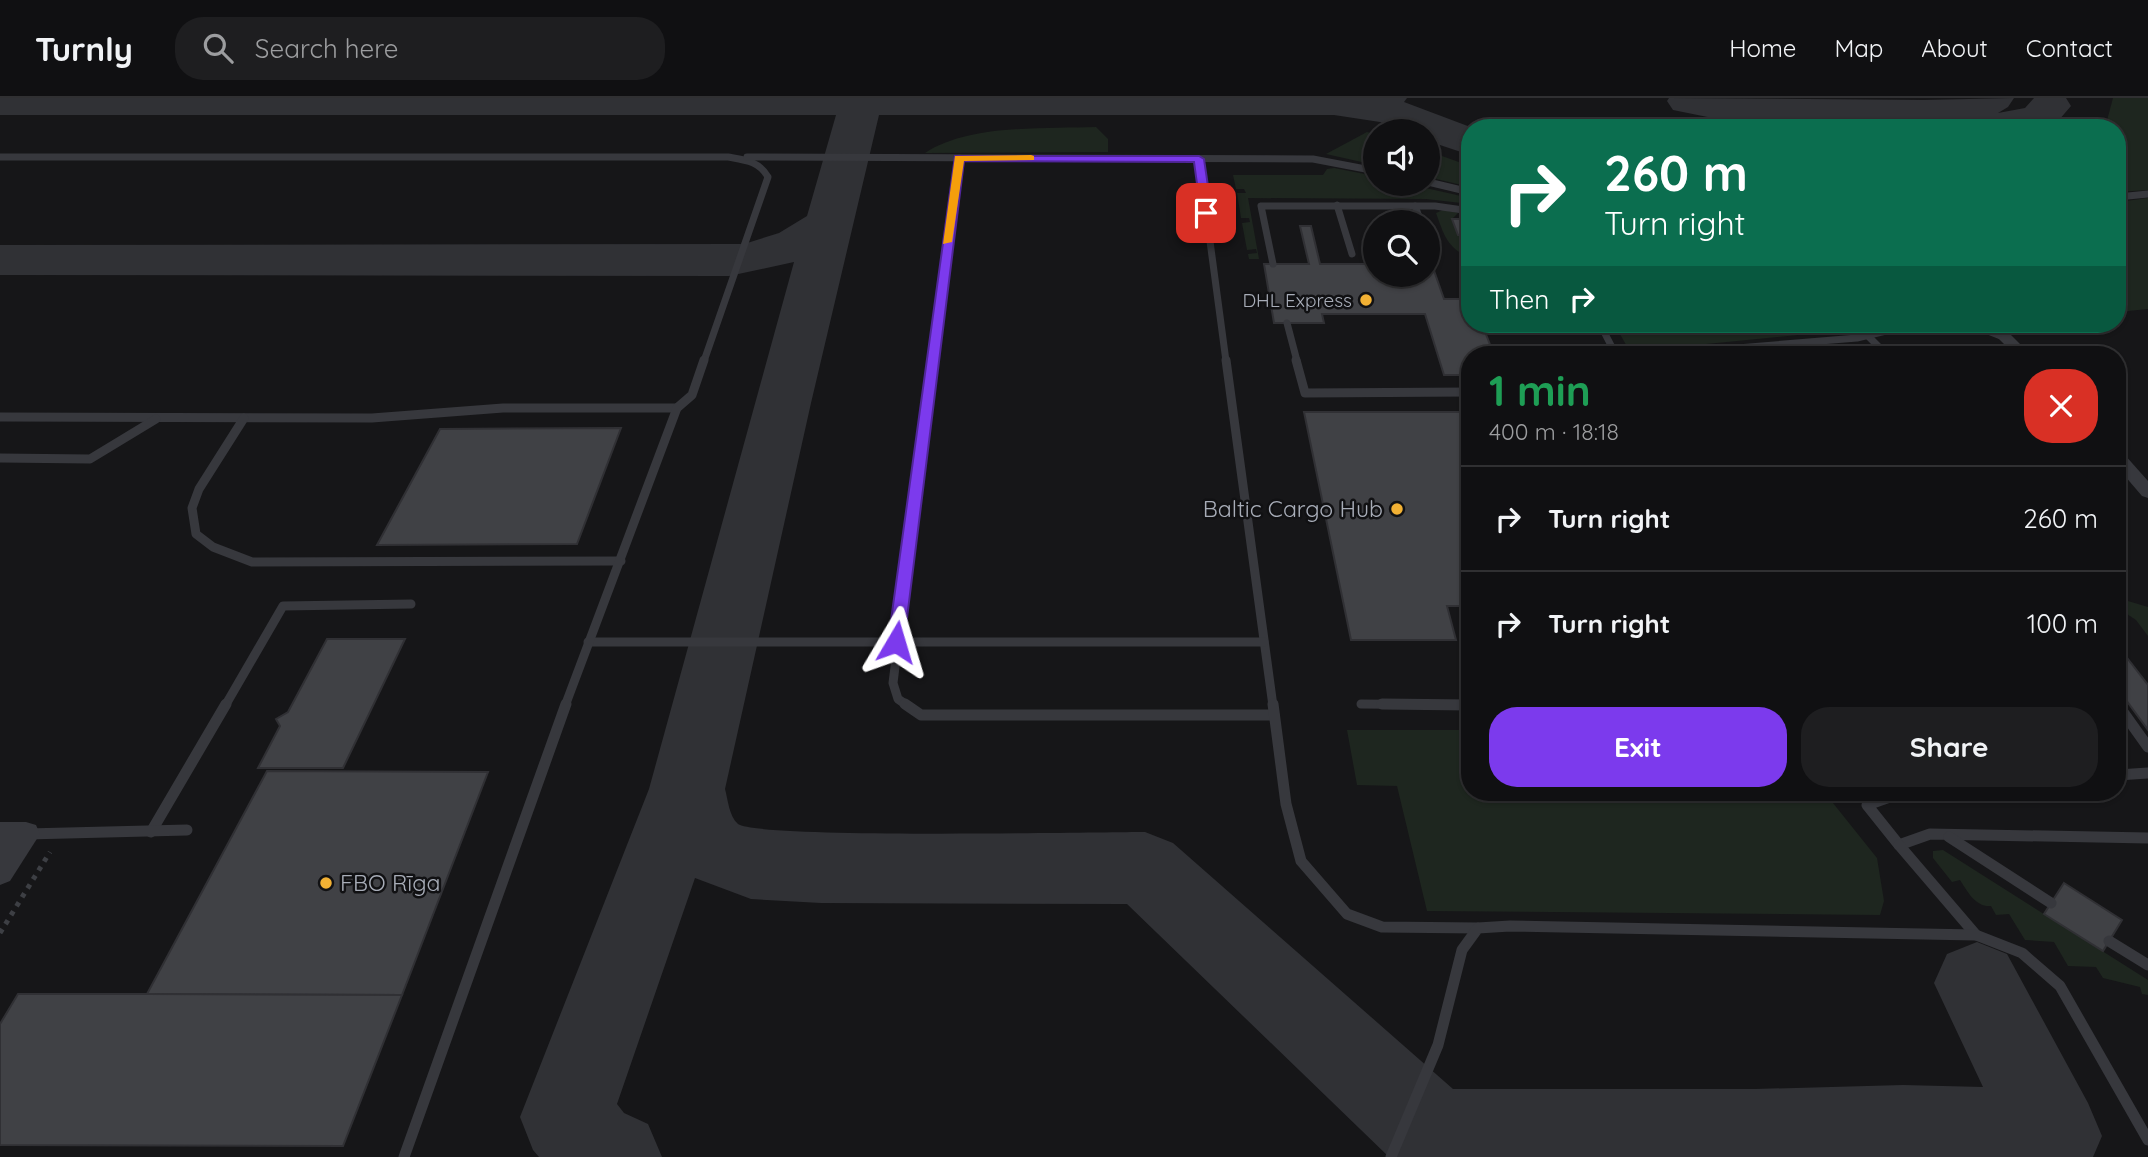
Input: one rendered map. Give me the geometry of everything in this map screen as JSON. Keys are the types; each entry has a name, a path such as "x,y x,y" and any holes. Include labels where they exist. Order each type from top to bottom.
{"street":[{"path":"2006,338 2014,346"},
{"path":"2126,467 2148,492"},
{"path":"0,872 13,834"}],"lane":[{"path":"0,156 1313,159 1363,169"},
{"path":"404,1157 588,642 677,408 692,395 768,177 764,168 753,161 728,157"},
{"path":"959,158 896,642 893,682 898,699 921,715 1274,715"},
{"path":"1199,159 1286,804 1301,861 1347,914 1382,928 1976,935 2012,945 2044,967 2060,986 2148,1140"},
{"path":"1440,186 1461,190"},
{"path":"2126,196 2148,194"},
{"path":"1337,205 1352,254"},
{"path":"1273,264 1261,206 1415,206 1461,210"},
{"path":"1415,206 1416,210"},
{"path":"1287,323 1305,393 1461,392"},
{"path":"1757,346 1880,333"},
{"path":"1993,333 2006,338"},
{"path":"1868,336 1878,346"},
{"path":"0,417 372,418 503,408 677,408"},
{"path":"0,458 90,459 158,418"},
{"path":"244,418 200,489 192,508 196,534 213,547 252,562 621,561"},
{"path":"151,832 283,606 411,604"},
{"path":"588,642 1264,642"},
{"path":"1361,704 1461,705"},
{"path":"2126,716 2148,747"},
{"path":"2126,774 2148,773"},
{"path":"1878,801 1867,805 1976,935"},
{"path":"13,834 187,830"},
{"path":"1899,845 1930,834 2148,838"},
{"path":"1947,835 2051,904"},
{"path":"1391,1157 1438,1045 1462,950 1478,928"},
{"path":"2109,941 2148,965"}],"path":[{"path":"0,933 61,833"}],"shaded area":[{"path":"2113,98 2148,98 2148,190 2126,191 2126,119 2107,119"},
{"path":"1096,127 1108,139 1108,152 925,153 963,137 985,133 1031,128"},
{"path":"1363,134 1363,162 1326,154"},
{"path":"1440,155 1461,163 1461,185 1440,180"},
{"path":"1334,168 1363,174 1363,196 1440,196 1440,191 1461,196 1461,203 1426,199 1248,198 1259,259 1249,259 1248,254 1257,253 1256,249 1247,250 1242,223 1250,222 1249,218 1241,218 1237,193 1246,193 1244,189 1236,189 1233,175 1323,175 1327,169"},
{"path":"2148,198 2148,309 2126,311 2126,201"},
{"path":"1440,211 1458,213 1452,219 1461,239 1461,253 1445,235 1440,223"},
{"path":"1619,333 1818,333 1686,346 1627,346"},
{"path":"2126,600 2148,607 2148,636 2136,620 2126,613"},
{"path":"1347,730 1461,730 1461,801 1831,801 1877,858 1884,901 1880,915 1427,911 1397,786 1357,785"},
{"path":"1943,850 2148,980 2148,995 2142,994 2140,987 2103,978 2096,967 2068,966 2054,942 2025,940 2009,914 1996,915 1991,906 1985,906 1973,898 1960,880 1952,882 1933,858 1933,851"}],"building":[{"path":"1452,219 1461,219 1461,235 1458,235"},
{"name":"DHL Express","path":"1300,226 1311,226 1320,264 1363,264 1363,287 1440,287 1444,299 1461,299 1461,333 1485,333 1491,346 1461,346 1461,375 1444,375 1425,314 1322,314 1324,323 1274,323 1264,264 1309,264"},
{"name":"Baltic Cargo Hub","path":"1304,412 1461,412 1461,606 1447,606 1456,640 1351,640"},
{"path":"621,428 577,544 377,545 440,429"},
{"path":"327,639 405,639 343,768 258,768 280,726 276,719 288,712"},
{"path":"2126,657 2148,685 2148,730 2126,700"},
{"name":"FBO Rīga","path":"267,771 488,772 402,995 147,994"},
{"path":"2064,883 2122,920 2103,951 2044,914"},
{"path":"18,994 402,995 343,1146 0,1145 0,1024"}],"taxiway":[{"path":"861,103 862,98"},
{"path":"861,103 1332,103 1386,98"},
{"path":"1688,101 1747,112 1923,113 1973,110 1993,98"},
{"path":"0,102 861,103"},
{"path":"830,222 861,103"},
{"path":"1335,103 1388,110 1461,138"},
{"path":"2034,119 2039,118 2050,106"},
{"path":"0,260 729,261 758,257 784,249 830,222"},
{"path":"687,789 830,222"},
{"path":"615,1157 591,1146 566,1117 687,789"},
{"path":"687,789 695,826 710,848 751,864 821,867 1145,868 1435,1136 1755,1136 1903,1132 2055,1136 1977,983"}],"slow traffic":[{"path":"947,242 959,158 1031,158"}],"place":[{"name":"DHL Express","path":"1366,300"},
{"name":"Baltic Cargo Hub","path":"1397,509"},
{"name":"FBO Rīga","path":"326,883"}],"route":[{"path":"896,642 959,158 1199,159 1206,213"}]}
